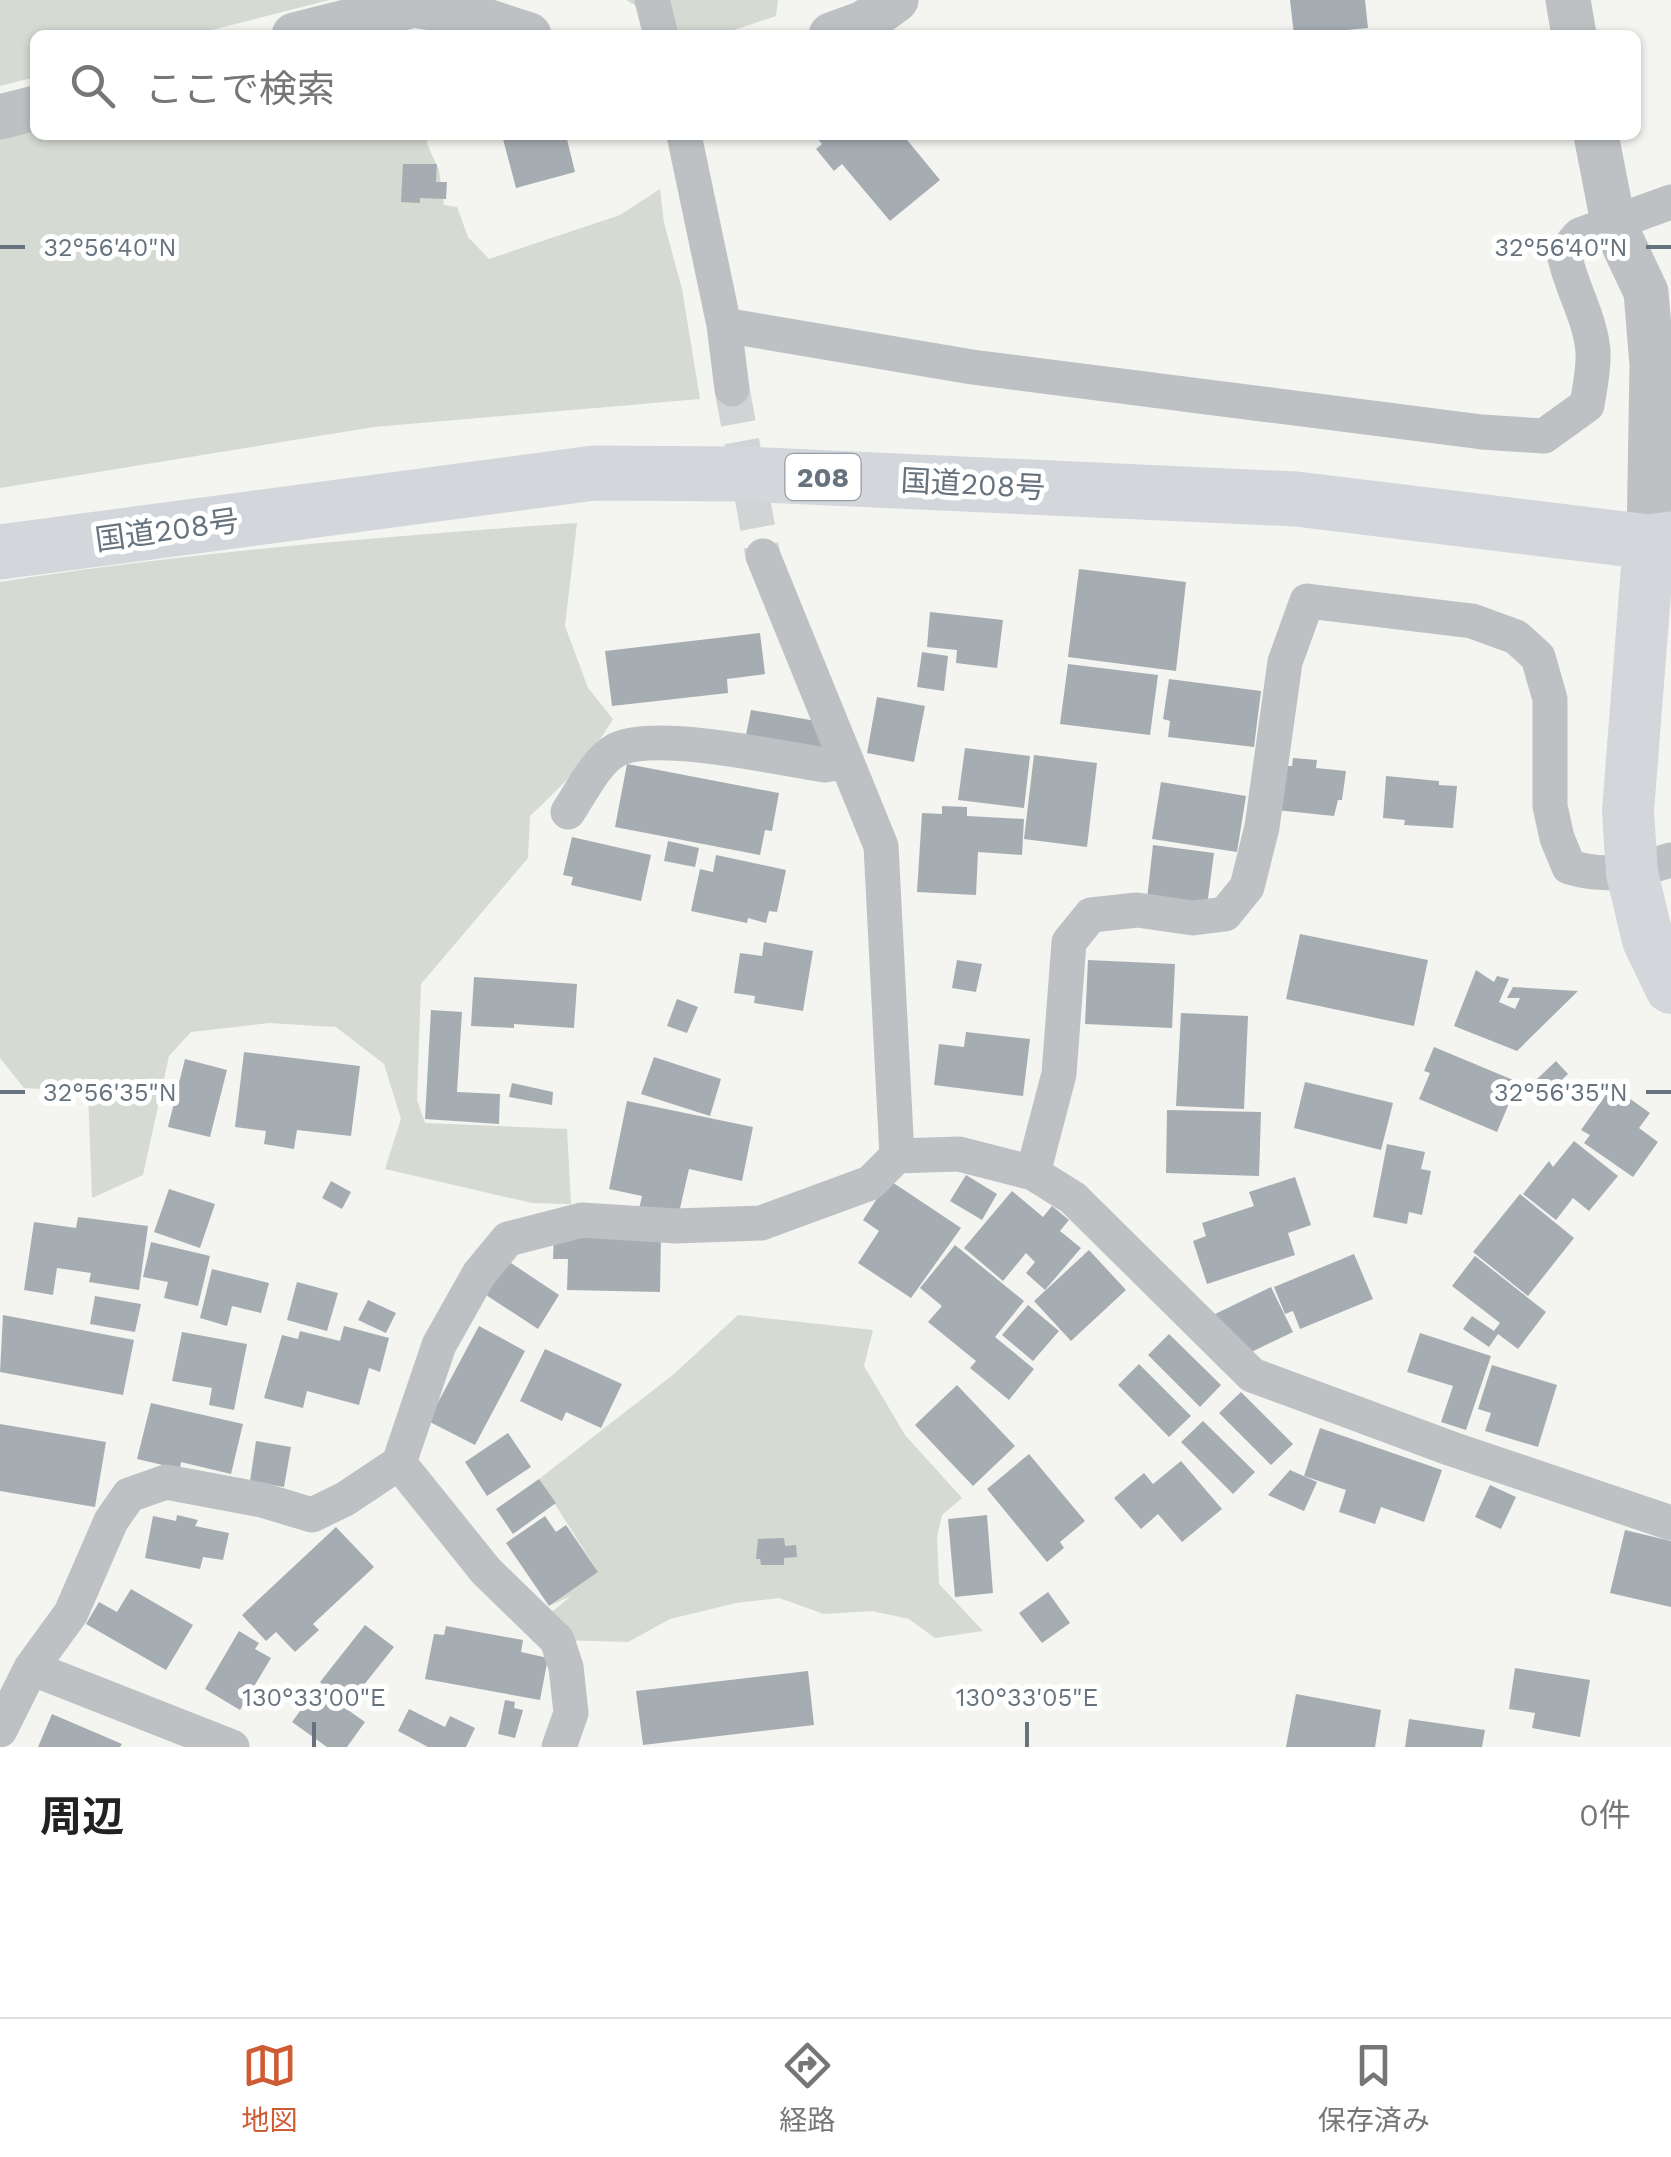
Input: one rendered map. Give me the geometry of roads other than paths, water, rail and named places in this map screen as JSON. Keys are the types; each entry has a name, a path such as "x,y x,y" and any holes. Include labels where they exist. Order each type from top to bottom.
{"highway":[{"name":"国道208号","path":"0,552 594,473 742,474 1296,499 1664,545"}],"main road":[{"path":"1664,545 1628,811 1651,866 1648,940 1671,988"}],"street":[{"path":"652,0 660,30"},
{"path":"845,30 864,23 896,0"},
{"path":"1568,0 1573,30"},
{"path":"314,30 414,5 462,13 514,30"},
{"path":"0,117 30,109"},
{"path":"685,140 724,325 732,389"},
{"path":"1597,140 1613,222 1646,292 1664,545"},
{"path":"724,325 972,367 1482,432 1544,436 1587,406 1592,376 1593,349 1582,308 1569,281 1564,253 1580,235 1671,202"},
{"path":"764,556 882,846 897,1156"},
{"path":"1033,1173 1059,1074 1069,942 1091,916 1137,910 1194,918 1225,914 1247,888 1262,827 1285,662 1308,601 1472,621 1516,637 1538,657 1550,700 1550,806 1568,867 1595,875 1651,866"},
{"path":"568,812 602,762 617,749 674,742 825,764 845,762"},
{"path":"0,1730 31,1668 71,1613 111,1521 129,1495 166,1482 262,1500 312,1515 345,1499 399,1463 439,1345 479,1274 508,1238 582,1220 676,1226 761,1223 870,1183 897,1156 960,1154 1033,1173 1073,1198 1252,1375 1671,1522"},
{"path":"399,1463 486,1572 557,1640 566,1667 571,1712 558,1747"},
{"path":"31,1668 232,1747"}],"tunnel":[{"path":"732,389 763,556"}]}
